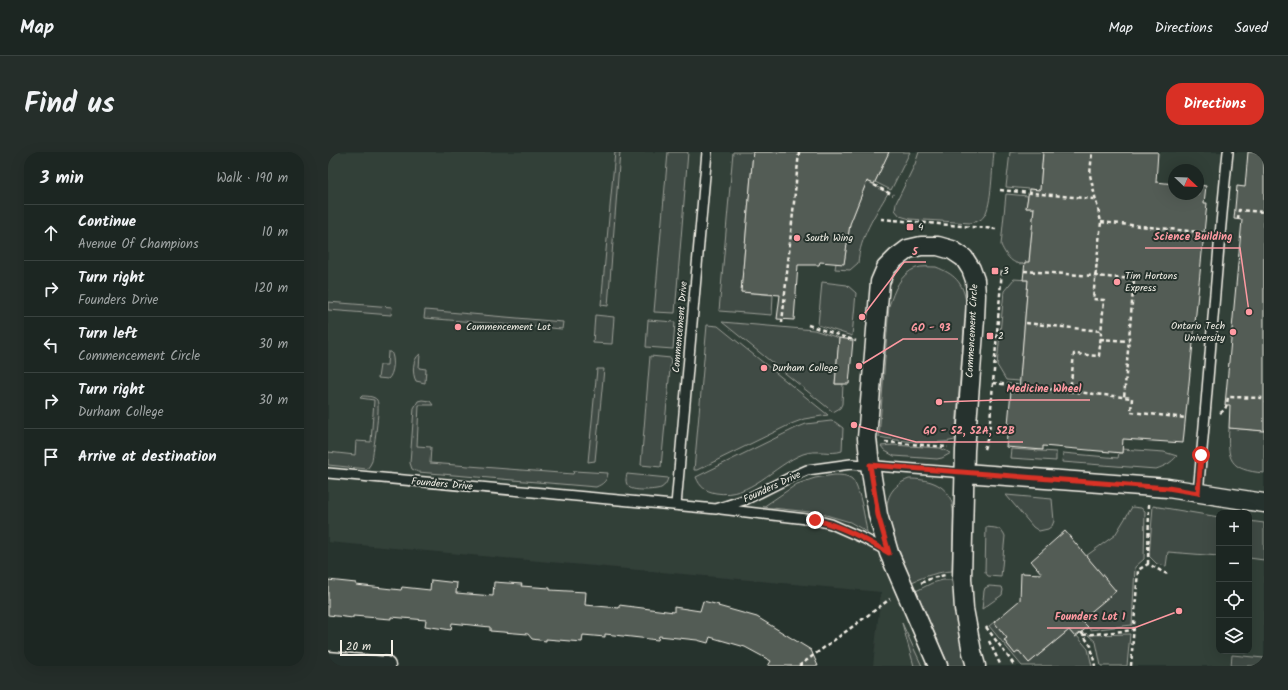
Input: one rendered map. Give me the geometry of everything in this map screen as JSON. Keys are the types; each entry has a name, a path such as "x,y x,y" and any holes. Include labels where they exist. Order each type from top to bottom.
{"street":[{"name":"Commencement Circle","path":"938,666 889,553 878,515 867,438 880,282 886,268 896,258 908,249 921,246 938,246 952,250 964,258 971,269 975,280 976,301 965,450 963,590 964,609 976,666"},
{"name":"Founders Drive","path":"965,473 1168,488 1264,503"},
{"path":"328,661 386,666"}],"lane":[{"name":"Commencement Drive","path":"676,505 707,152"},
{"path":"1198,493 1219,236 1228,152"},
{"name":"Founders Drive","path":"328,473 716,509 747,499 807,470 850,464 965,473"},
{"path":"716,509 815,520 831,524 865,539 889,553"}],"path":[{"path":"782,323 799,152"},
{"path":"1070,392 1074,354 1099,356 1104,300 1094,299 1101,222 1094,199 1090,176 1092,152"},
{"path":"874,184 893,195"},
{"path":"1000,190 1094,199"},
{"path":"1238,219 1239,210 1264,212"},
{"path":"881,219 996,229"},
{"path":"1101,222 1204,233"},
{"path":"983,452 989,434 1002,269"},
{"path":"1024,271 1134,279 1124,398"},
{"path":"1026,323 1101,331"},
{"path":"808,324 856,341"},
{"path":"1100,339 1129,341"},
{"path":"993,383 1132,398 1131,412 1186,418"},
{"path":"1220,413 1225,410 1228,397 1264,398"},
{"path":"879,442 950,447"},
{"path":"1148,564 1149,503"},
{"path":"1148,564 1167,574"},
{"path":"1131,666 1138,570 1148,564"},
{"path":"915,585 932,578 946,575 950,576"},
{"path":"798,666 890,598 896,596"},
{"path":"983,623 1015,666"},
{"path":"1095,666 1091,646 1082,633 1134,630"}],"shaded area":[{"name":"Durham College","path":"328,152 1264,152 1264,666 873,666 881,592 328,542"},
{"path":"615,152 620,152 608,306 601,305"},
{"path":"668,152 688,152 675,313 654,312"},
{"path":"733,152 753,152 741,292 773,295 772,315 719,311"},
{"path":"889,152 910,152 891,190 875,182"},
{"path":"919,152 994,152 989,204 983,218 970,223 910,219 900,216 895,210 896,203 915,164"},
{"path":"1010,152 1043,152 1040,190 1006,187"},
{"path":"867,181 888,193 865,235 859,253 858,263 850,270 835,269 836,263 844,263 850,224"},
{"path":"1006,194 1028,196 1026,208 1034,208 1029,262 1024,264 1012,261 1001,245"},
{"path":"918,267 936,267 953,276 957,280 963,289 966,302 955,440 928,442 896,440 879,437 889,306 898,284 906,274"},
{"path":"1014,279 1028,280 1020,381 1006,380 997,365 1004,291"},
{"path":"822,282 847,285 856,293 852,336 818,325"},
{"path":"328,302 392,307 391,315 328,310"},
{"path":"425,310 563,322 562,329 424,318"},
{"path":"595,315 614,317 612,344 593,343"},
{"path":"648,320 675,322 673,349 646,347"},
{"path":"722,322 814,330 839,338 835,384 843,384 842,404 840,408 833,412"},
{"path":"707,325 718,326 828,415 804,419 791,424 697,470 694,470"},
{"path":"388,352 391,352 393,358 392,374 388,379 378,378 380,365 387,365"},
{"path":"420,354 419,368 426,369 425,383 416,381 414,375 415,359"},
{"path":"650,356 671,358 661,467 641,465"},
{"path":"597,369 604,369 595,461 588,462"},
{"path":"362,396 370,396 374,398 377,400 378,404 372,461 367,469 328,465 328,452 355,455 356,441 371,442 374,400 360,398"},
{"path":"418,401 430,401 433,405 419,405 417,446 431,447 430,463 573,474 574,471 608,473 607,478 603,483 596,487 418,472 412,469 410,463 414,408"},
{"path":"831,421 843,428 842,451 813,452 803,454 792,459 751,486 740,491 716,493 709,491 701,486 696,477 796,428 806,424"},
{"path":"1229,428 1264,431 1264,473 1252,472 1243,469 1237,466 1233,461 1230,456 1229,448"},
{"path":"893,445 940,448 951,453 937,459 894,456 885,451 881,446"},
{"path":"1011,449 1056,452 1056,461 1010,458"},
{"path":"1122,449 1164,452 1177,456 1168,464 1156,469 1062,462 1063,453 1118,458 1119,453 1122,453"},
{"path":"627,474 668,478 666,484 661,488 638,490 628,486 626,482"},
{"path":"834,475 848,477 855,483 862,504 867,532 850,522 819,513 763,507 797,484 815,478"},
{"path":"909,479 929,481 941,487 949,496 952,503 953,513 952,571 942,572 912,582 888,524 887,516 887,503 892,491 896,486"},
{"path":"1006,495 1052,499 1054,521 1052,526 1048,529 1039,531 1033,527"},
{"path":"1153,506 1216,516 1216,556 1168,552 1166,566 1157,564 1149,556"},
{"path":"1132,507 1141,508 1145,511 1144,559 1135,567 1132,625 1090,630 1081,620 1115,591 1086,556 1115,535"},
{"path":"1252,521 1264,523 1264,560 1252,558"},
{"path":"986,527 1000,529 1005,536 1001,577 988,576 985,572"},
{"path":"943,580 954,580 957,620 966,666 949,666 916,591 932,583"},
{"path":"989,586 1002,587 1002,595 982,609 984,591 985,588"},
{"path":"994,622 1007,638 1004,641 1015,653 1019,651 1029,663 1069,630 1075,637 1077,636 1088,649 1092,666 1022,666 989,626"},
{"path":"902,623 922,666 914,666"},
{"path":"1130,634 1127,666 1101,666 1096,642 1088,635"},
{"path":"1232,655 1264,658 1264,666 1231,666"}],"building":[{"name":"South Wing","path":"753,152 889,152 874,184 867,181 850,224 844,264 820,262 819,265 798,265 794,320 777,319 780,295 741,292"},
{"path":"1043,152 1158,152 1156,182 1168,183 1168,200 1204,200 1204,186 1206,186 1204,203 1207,203 1183,443 1123,439 1122,453 1043,446 1043,450 1006,447 1011,391 1019,391 1028,280 1023,280 1025,262 1029,262 1034,208 1026,208 1029,189 1040,190"},
{"path":"1248,152 1264,152 1264,431 1229,428 1230,405 1225,405 1242,220 1234,219 1237,186 1245,187"},
{"path":"839,338 853,340 849,384 835,384"},
{"path":"1065,531 1116,591 1081,620 1088,627 1075,637 1069,630 1029,663 1019,651 1015,654 1004,640 1007,638 994,622 1020,600 1021,573 1042,574 1031,561"},
{"path":"328,580 401,590 402,587 430,590 431,580 457,583 456,593 493,596 494,582 522,584 521,586 550,588 550,590 586,592 585,605 619,608 619,605 674,612 674,607 700,611 703,601 757,617 811,650 818,666 768,666 771,661 745,647 710,637 708,643 697,640 659,636 658,640 605,634 605,637 583,635 582,642 546,639 546,641 532,639 528,634 490,631 490,627 452,623 451,630 425,626 426,620 391,617 391,619 353,616 353,618 328,615"}],"place":[{"name":"4","path":"910,227"},
{"name":"South Wing","path":"797,238"},
{"name":"3","path":"995,271"},
{"name":"Tim Hortons Express","path":"1117,282"},
{"name":"Science Building","path":"1249,312"},
{"name":"5","path":"862,317"},
{"name":"Commencement Lot","path":"458,327"},
{"name":"Ontario Tech University","path":"1233,332"},
{"name":"2","path":"990,336"},
{"name":"GO - 93","path":"859,366"},
{"name":"Durham College","path":"764,368"},
{"name":"Medicine Wheel","path":"939,402"},
{"name":"GO - 52, 52A, 52B","path":"854,425"},
{"name":"Founders Lot 1","path":"1179,611"}],"route":[{"path":"815,520 847,530 889,553 878,515 870,465 1168,488 1198,493 1201,455"}]}
